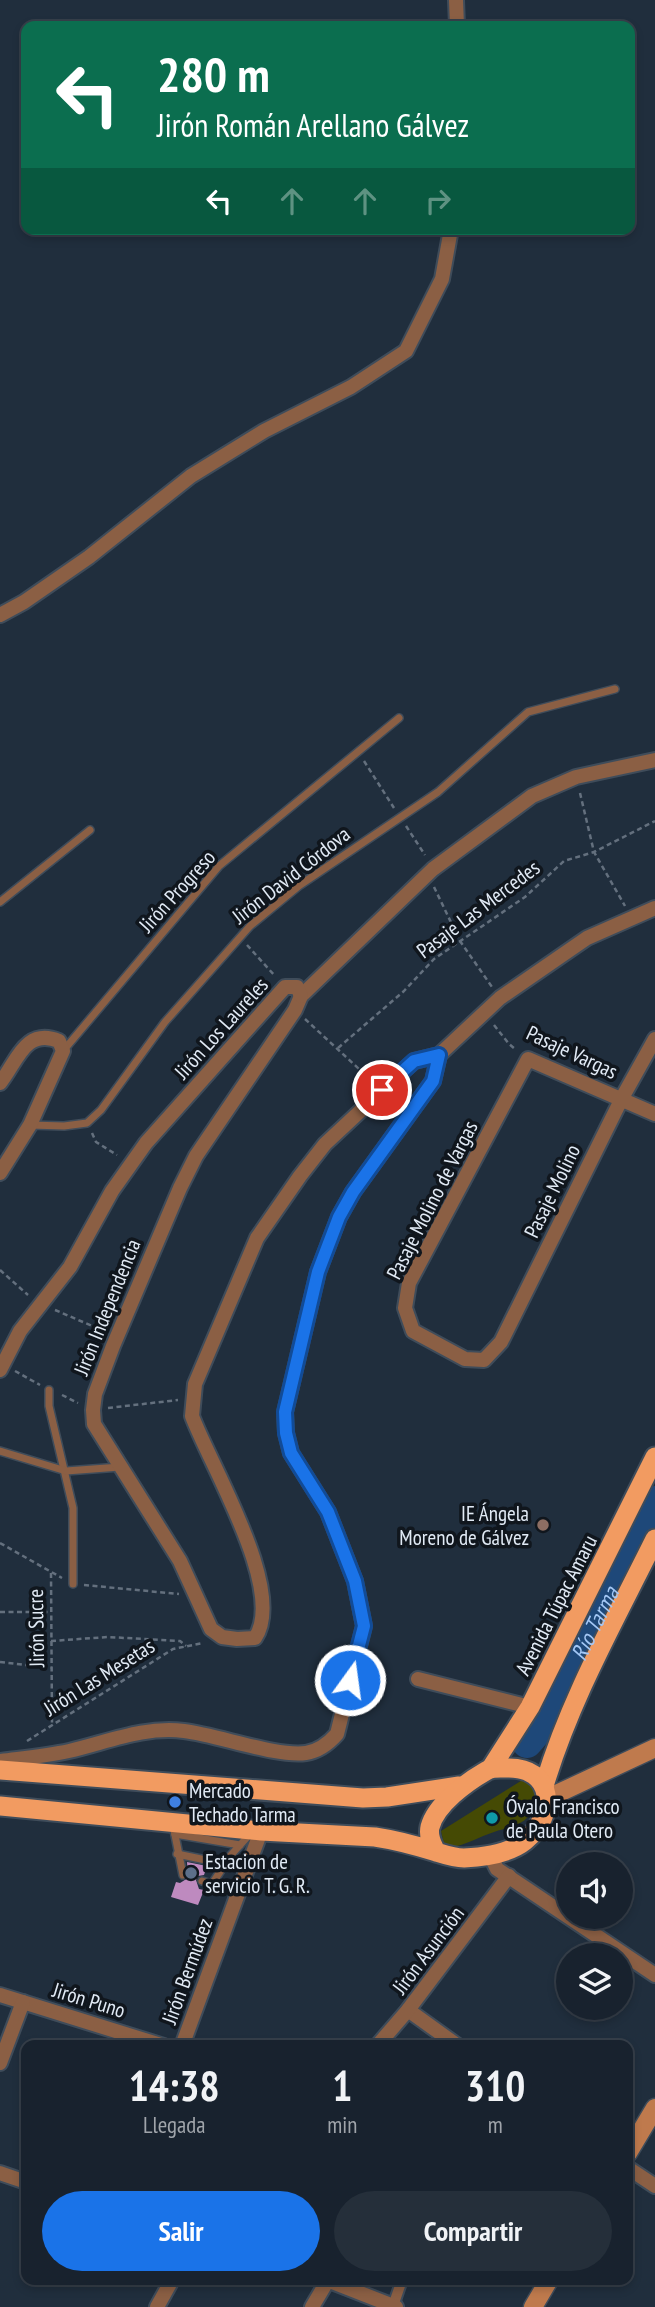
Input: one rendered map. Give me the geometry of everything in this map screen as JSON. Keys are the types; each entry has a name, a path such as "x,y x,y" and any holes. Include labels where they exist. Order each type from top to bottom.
{"highway":[{"name":"Avenida Túpac Amaru","path":"491,1768 530,1707 655,1457"},
{"path":"0,1806 174,1828 375,1837 461,1858 508,1850 525,1841 538,1827 554,1755 574,1703 655,1539"},
{"path":"0,1770 363,1798 459,1786 491,1768 519,1767 533,1772 546,1792"},
{"path":"436,1852 430,1840 430,1828 435,1817 459,1786"}],"main road":[{"path":"546,1792 655,1748"},
{"path":"633,2145 655,2108"},
{"path":"536,2306 547,2285"}],"street":[{"path":"456,0 457,21"},
{"path":"0,615 24,602 89,557 191,476 264,431 351,387 406,351 442,279 450,235"},
{"name":"Jirón Los Laureles","path":"0,1370 20,1331 70,1267 113,1191 146,1143 285,986 297,988 301,996 428,874 532,796 576,777 655,760"},
{"path":"222,1637 255,1638 262,1626 260,1593 247,1536 192,1416 195,1384 257,1238 325,1144 414,1061 439,1055 500,998 587,938 655,908"},
{"name":"Jirón Independencia","path":"222,1637 211,1629 203,1616 180,1561 94,1424 96,1394 116,1336 196,1156 295,1010 301,996"},
{"path":"0,1083 25,1046 37,1038 50,1037 59,1041 63,1051 30,1125 0,1173"},
{"name":"Pasaje Molino","path":"484,1360 501,1342 622,1098 655,1039"},
{"path":"0,1761 68,1751 159,1729 186,1731 278,1751 304,1753 317,1750 331,1742 337,1734 364,1626 355,1581 328,1512 291,1453 285,1412 318,1272 339,1217 353,1192 433,1081 439,1055"},
{"name":"Pasaje Vargas","path":"528,1059 655,1114"},
{"name":"Pasaje Molino de Vargas","path":"484,1360 465,1359 413,1331 405,1307 409,1283 528,1059"},
{"path":"418,1679 530,1707"},
{"name":"Jirón Bermúdez","path":"184,2040 257,1830"},
{"path":"490,1855 497,1869 655,1975"},
{"name":"Jirón Asunción","path":"382,2040 509,1876"},
{"name":"Jirón Puno","path":"0,1995 145,2040"},
{"path":"0,2063 23,2002"},
{"path":"408,2010 450,2040"},
{"path":"633,2171 655,2186"},
{"path":"0,2173 21,2180"},
{"path":"157,2307 169,2285"},
{"path":"312,2307 325,2285"},
{"path":"340,2285 394,2307 401,2285"}],"lane":[{"name":"Jirón David Córdova","path":"87,1124 101,1110 165,1022 250,926 300,885 438,792 528,712 615,690"},
{"name":"Jirón Progreso","path":"63,1051 219,866 399,718"},
{"path":"0,901 90,830"},
{"path":"30,1125 87,1124"},
{"path":"49,1390 49,1406 73,1508 73,1584"},
{"path":"0,1451 66,1471 120,1467"},
{"path":"183,1875 174,1828 240,1845"},
{"path":"202,1881 212,1884 240,1845 257,1830"},
{"path":"177,1854 225,1864"}],"path":[{"path":"576,777 594,852 632,918"},
{"name":"Pasaje Las Mercedes","path":"338,1048 404,991 434,958 525,897 565,861 594,852 655,821"},
{"path":"428,874 460,941 500,998"},
{"path":"240,937 285,986"},
{"path":"295,1010 382,1090"},
{"name":"Pasaje Vargas","path":"484,1011 509,1044 528,1059"},
{"path":"87,1124 96,1142 131,1164"},
{"path":"0,1270 40,1303 116,1336"},
{"path":"0,1543 73,1584 196,1595"},
{"name":"Jirón Sucre","path":"51,1573 52,1725"},
{"path":"0,1612 51,1612"},
{"path":"51,1641 108,1637 180,1641 187,1646"},
{"name":"Jirón Las Mesetas","path":"21,1745 173,1649 222,1637"},
{"path":"0,1662 52,1668"}],"green space":[{"path":"524,1779 535,1789 533,1809 525,1820 451,1848 444,1844 441,1831"}],"building":[{"path":"187,1862 207,1866 204,1875 198,1876 196,1880 199,1889 204,1890 198,1905 171,1897 176,1882 180,1883 188,1878"}],"waterway":[{"name":"Río Tarma","path":"527,1743 543,1725 655,1501"}],"place":[{"name":"IE Ángela Moreno de Gálvez","path":"543,1525"},
{"name":"Mercado Techado Tarma","path":"175,1802"},
{"name":"Óvalo Francisco de Paula Otero","path":"492,1818"},
{"name":"Estacion de servicio T. G. R.","path":"191,1873"}],"route":[{"path":"350,1680 364,1626 355,1581 328,1512 291,1453 285,1412 318,1272 339,1217 353,1192 433,1081 439,1055 414,1061 382,1090"}]}
